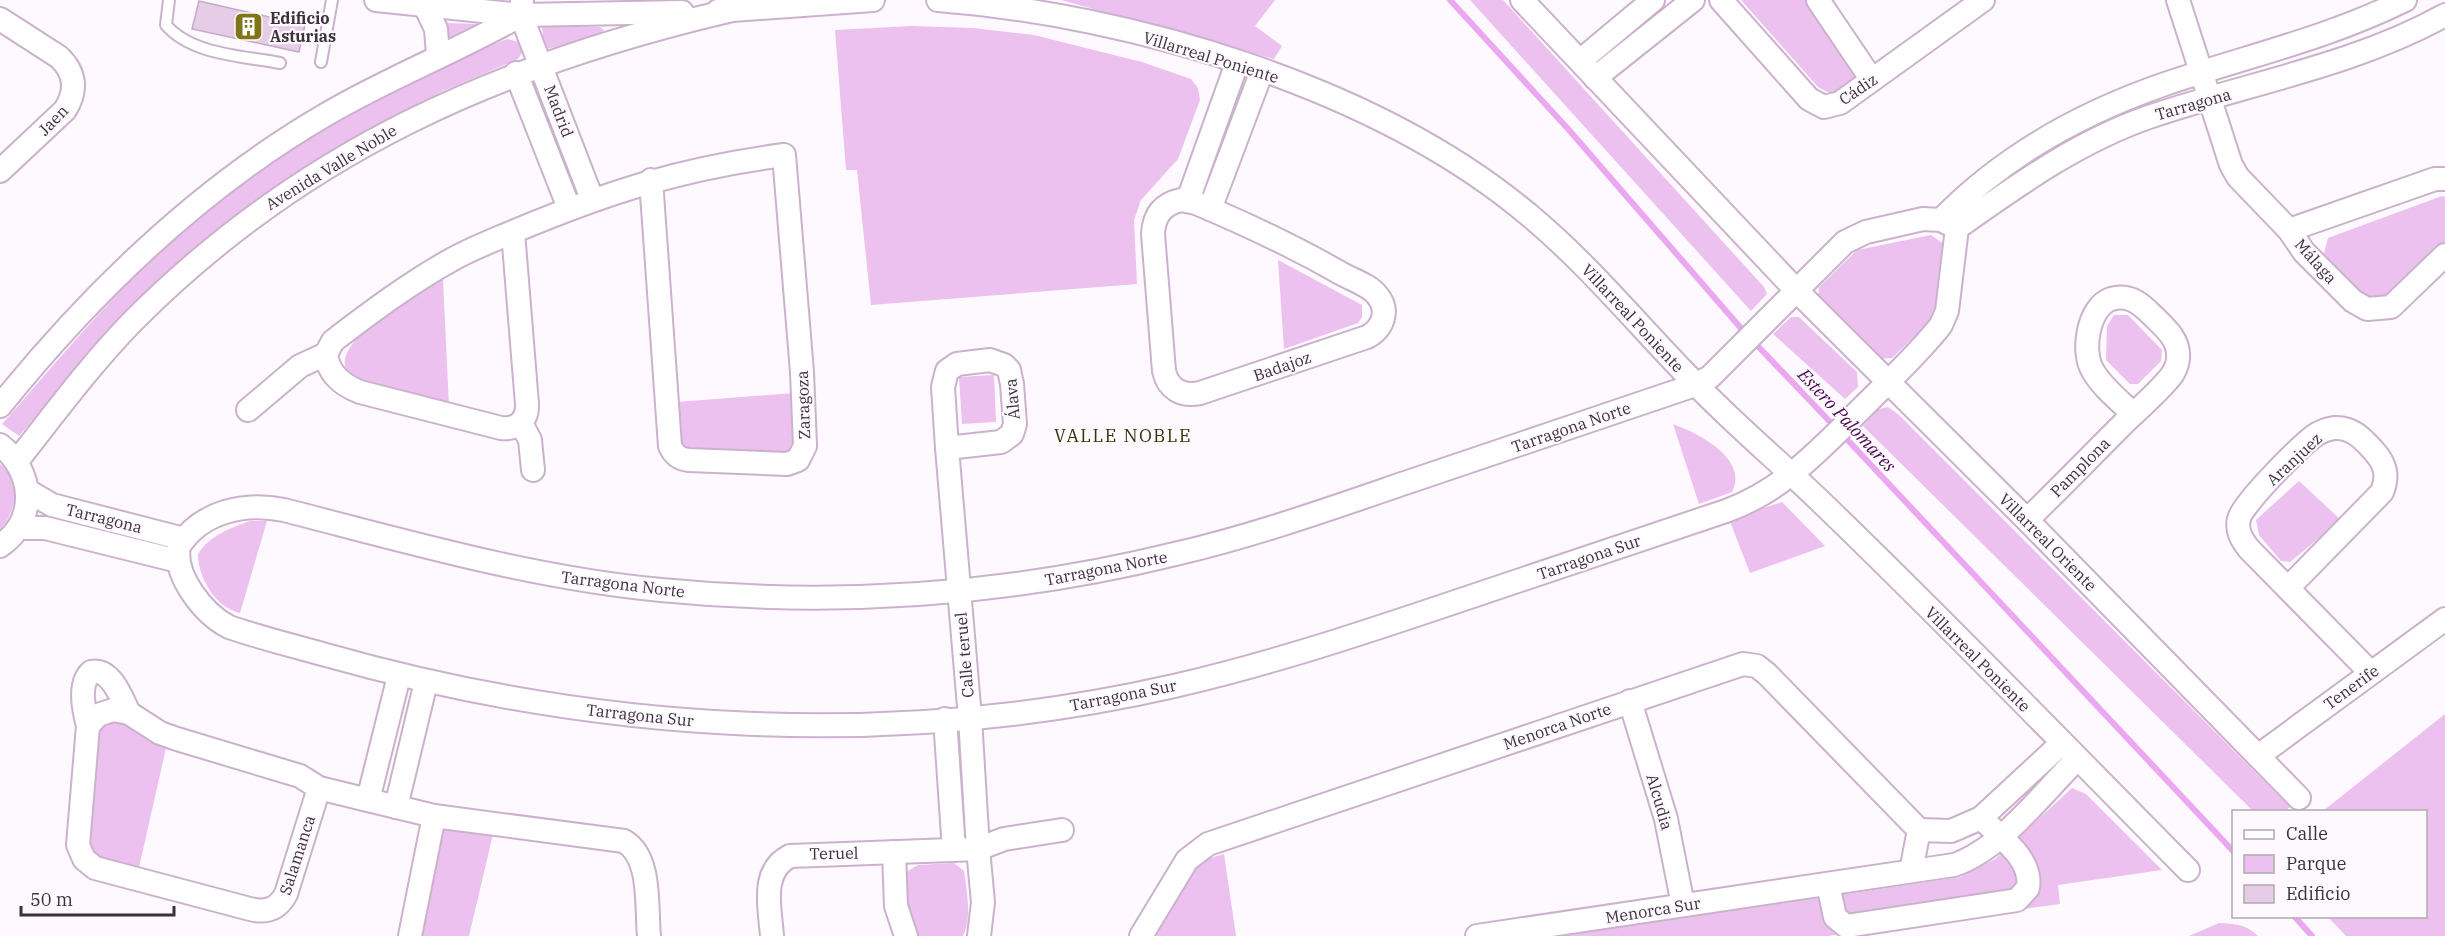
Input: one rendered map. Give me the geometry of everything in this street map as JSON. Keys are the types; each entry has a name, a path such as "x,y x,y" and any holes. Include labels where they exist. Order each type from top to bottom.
{"street":[{"path":"375,0 425,6 732,10 873,0"},
{"name":"Villarreal Poniente","path":"938,0 983,3 1059,15 1143,36 1262,71 1327,95 1377,118 1424,143 1495,188 1564,245 1695,385 1821,502 2188,870"},
{"name":"Villarreal Oriente","path":"1522,0 1886,383 2027,520 2299,798"},
{"path":"1580,61 1653,0"},
{"path":"1595,78 1693,0"},
{"name":"Cádiz","path":"1720,0 1809,99 1819,105 1833,106 1983,0"},
{"path":"1818,0 1872,80"},
{"path":"2178,0 2231,165 2238,177 2289,230"},
{"name":"Tarragona","path":"1949,224 1980,182 2038,142 2127,98 2201,72 2312,39 2405,0"},
{"path":"425,6 436,29 438,56"},
{"path":"0,406 44,352 98,294 153,242 213,191 324,115 438,56 521,7"},
{"name":"Madrid","path":"521,7 592,199"},
{"name":"Avenida Valle Noble","path":"17,461 78,384 132,322 225,237 276,200 355,149 422,114 516,73 627,37 732,10"},
{"name":"Tarragona","path":"1949,224 2063,156 2128,125 2354,55 2445,15"},
{"name":"Jaen","path":"0,19 59,57 66,64 74,82 70,102 65,110 0,171"},
{"path":"1188,200 1237,63"},
{"path":"1210,209 1262,71"},
{"name":"Madrid","path":"516,73 569,208"},
{"name":"Zaragoza","path":"592,199 651,180 710,166 784,154 803,384 805,446 798,460 787,464 689,460 681,459 673,452 670,446 651,180"},
{"name":"Málaga","path":"2445,179 2435,179 2289,230 2304,252 2354,301 2374,310 2391,307 2398,302 2445,255"},
{"path":"248,410 300,366 326,354 333,341 425,276 478,246 592,199"},
{"name":"Badajoz","path":"1188,200 1301,251 1372,290 1378,295 1384,309 1384,317 1378,329 1367,337 1200,393 1184,394 1177,391 1170,386 1164,371 1154,225 1156,217 1167,204 1188,200"},
{"name":"Tarragona Norte","path":"184,539 197,527 225,511 260,506 511,567 612,585 774,597 836,597 959,592 1064,577 1228,541 1695,385 1710,376 1838,248 1858,235 1923,219 1949,224"},
{"name":"Tarragona Sur","path":"178,561 199,601 214,617 229,627 399,676 562,707 727,724 836,726 970,718 1120,698 1294,654 1726,511 1766,494 1791,476 1827,442 1937,330 1945,319 1949,224"},
{"path":"326,354 328,366 335,376 360,392 501,428 515,427 521,423 527,411 513,232"},
{"name":"Pamplona","path":"2027,520 2133,414 2174,372 2179,356 2174,339 2139,302 2122,297 2106,301 2095,312 2092,319 2088,359 2098,378 2133,414"},
{"path":"521,423 530,440 533,470"},
{"name":"Aranjuez","path":"2288,588 2382,492 2386,477 2382,461 2358,435 2351,431 2334,428 2318,434 2241,512 2238,528 2244,542 2288,588 2371,673"},
{"path":"0,445 17,461 28,490 28,503 19,528 0,546"},
{"path":"947,448 959,592"},
{"name":"Tarragona","path":"28,490 52,505 184,539"},
{"name":"Tarragona","path":"19,528 45,528 178,561"},
{"path":"178,561 179,546 184,539"},
{"name":"Calle teruel","path":"959,592 970,718"},
{"name":"Tenerife","path":"2258,756 2445,619"},
{"name":"Menorca Norte","path":"1141,936 1187,860 1208,844 1736,665 1757,666 1919,830"},
{"name":"Salamanca","path":"319,788 286,894 273,909 258,911 102,870 84,859 78,845 88,726 84,692 87,677 91,672 100,671 108,676 129,713 160,733 300,776 319,788 434,816 617,839 630,845 640,857 643,866 649,936"},
{"path":"368,800 399,676"},
{"path":"396,807 426,682"},
{"name":"Alcudia","path":"1630,701 1666,819 1683,905"},
{"path":"88,726 92,719 106,711 129,713"},
{"path":"970,718 984,912 979,936"},
{"path":"945,719 954,850"},
{"path":"1911,871 1919,830 1951,831 1981,818 2070,751"},
{"name":"Menorca Sur","path":"1477,936 1828,884 1968,860 2000,837 2070,751"},
{"path":"411,936 434,816"},
{"path":"1828,884 1835,917 1846,926 2008,903 2024,895 2029,879 2024,862 1981,818"},
{"name":"Teruel","path":"772,936 770,880 778,864 797,854 978,849 1004,839 1062,830"},
{"path":"894,852 896,906 906,936"}],"lane":[{"path":"169,0 166,25 190,43 280,63"},
{"path":"321,62 332,0"}],"green space":[{"path":"1061,0 1275,0 1255,26 1282,46 1274,59"},
{"path":"1470,0 1503,0 1764,287 1767,294 1751,311"},
{"path":"1741,0 1808,0 1861,74 1831,94 1818,87"},
{"path":"445,23 479,24 480,25 448,40"},
{"path":"548,26 600,27 604,30 598,35 548,49 544,43 542,28"},
{"path":"912,26 973,28 1034,35 1142,62 1191,79 1198,88 1200,100 1178,159 1141,200 1134,220 1137,284 871,305 857,170 846,170 835,30"},
{"path":"507,39 519,42 523,51 518,59 443,91 368,130 286,182 91,352 19,436 2,424 124,287 183,231 225,197 268,165 361,109 409,83"},
{"path":"2442,196 2445,197 2445,242 2387,302 2368,299 2324,254 2328,238"},
{"path":"1931,235 1944,244 1936,311 1931,321 1892,358 1876,359 1818,299 1819,287 1857,250"},
{"path":"1278,260 1362,305 1362,317 1358,323 1284,349"},
{"path":"443,279 449,407 372,389 364,386 348,373 345,358 354,342 370,326"},
{"path":"2114,315 2128,315 2162,350 2161,361 2138,384 2130,384 2106,360 2107,326"},
{"path":"1791,317 1799,317 1857,372 1858,387 1845,399 1773,334"},
{"path":"994,375 996,422 962,424 959,377"},
{"path":"795,393 800,441 793,455 697,454 682,447 678,439 677,402"},
{"path":"1888,407 1898,414 2290,807 2286,810 2252,810 1863,426 1878,409"},
{"path":"1673,424 1707,441 1727,458 1733,469 1735,480 1732,492 1699,504"},
{"path":"0,464 11,479 14,497 10,514 0,530"},
{"path":"2299,481 2341,520 2290,562 2281,561 2259,535 2256,520"},
{"path":"1782,502 1825,546 1750,573 1729,519"},
{"path":"250,521 267,521 240,613 223,605 210,591 201,573 198,554 214,537"},
{"path":"2445,714 2445,936 2346,936 2329,918 2427,918 2427,810 2324,810"},
{"path":"112,722 126,724 166,748 138,872 97,860 88,850 91,744 100,727"},
{"path":"2072,788 2086,794 2162,870 2058,885 2060,904 1828,936 1560,936 1961,877 1995,859"},
{"path":"446,826 494,830 469,936 417,936 440,831"},
{"path":"1224,854 1236,936 1156,936 1200,861"},
{"path":"954,863 964,871 968,900 968,915 963,936 915,936 908,920 906,872 918,865"},
{"path":"2219,923 2245,927 2258,936 2189,936"}],"building":[{"name":"Edificio Asturias","path":"199,1 305,25 299,52 192,29"}],"waterway":[{"name":"Estero Palomares","path":"1450,0 1569,130 1746,334"},
{"name":"Estero Palomares","path":"1753,341 1835,427"},
{"name":"Estero Palomares","path":"1842,434 2232,850"},
{"name":"Estero Palomares","path":"2296,918 2312,936"}],"place":[{"name":"Edificio Asturias","path":"249,27"}],"district":[{"name":"VALLE NOBLE","path":"1123,435"}]}
